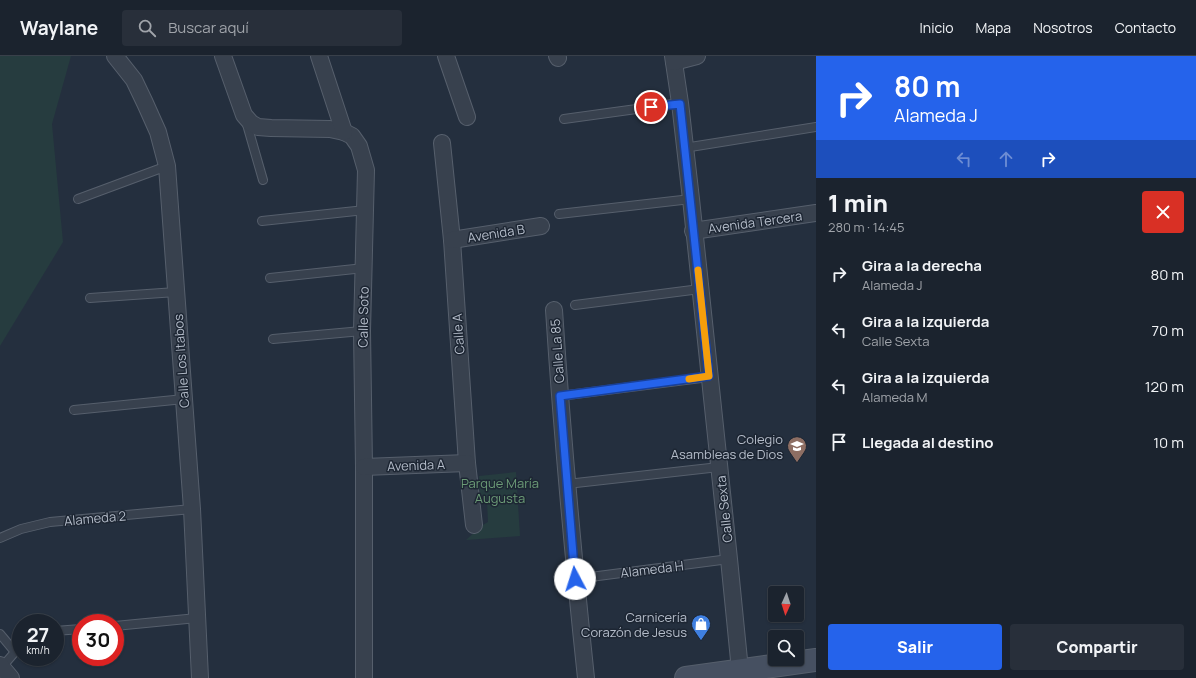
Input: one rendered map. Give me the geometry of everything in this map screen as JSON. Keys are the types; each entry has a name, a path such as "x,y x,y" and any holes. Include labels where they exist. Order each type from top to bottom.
{"street":[{"name":"Calle Los Itabos","path":"115,56 134,80 145,103 158,132 167,166 192,509 200,678"},
{"path":"223,56 244,115 251,123 258,127 330,129 344,132"},
{"path":"319,56 344,132"},
{"path":"446,56 467,117"},
{"path":"674,59 697,56"},
{"name":"Calle Sexta","path":"674,59 740,670"},
{"name":"Calle Soto","path":"344,132 352,136 359,146 366,170 362,331 364,467 364,678"},
{"name":"Calle A","path":"442,143 452,240 467,463 474,525"},
{"name":"Avenida Tercera","path":"693,231 816,213"},
{"name":"Avenida B","path":"452,240 541,226"},
{"name":"Calle La 85","path":"554,310 575,579 586,678"},
{"name":"Avenida A","path":"364,467 467,463"},
{"path":"699,677 816,660"}],"lane":[{"path":"564,119 680,104"},
{"path":"244,115 263,180"},
{"path":"684,148 816,127"},
{"path":"78,200 167,166"},
{"path":"558,214 690,199"},
{"path":"262,221 365,210"},
{"path":"270,278 364,268"},
{"path":"575,305 700,289"},
{"path":"90,298 176,292"},
{"path":"273,338 362,331"},
{"path":"560,396 709,376"},
{"path":"74,410 184,399"},
{"path":"567,484 719,467"},
{"name":"Alameda 2","path":"0,538 21,529 50,522 192,509"},
{"name":"Alameda H","path":"575,579 729,559"},
{"path":"124,625 197,618"},
{"path":"0,634 15,652 4,670"}],"green space":[{"path":"0,56 71,56 52,124 63,242 0,346"},
{"name":"Parque María Augusta","path":"516,472 520,536 466,540 481,526 488,522 487,501 480,498 479,476"}],"slow traffic":[{"path":"689,379 709,376 698,270"}],"place":[{"name":"Colegio Asambleas de Dios","path":"797,463"},
{"name":"Carnicería Corazón de Jesus","path":"701,641"}],"route":[{"path":"575,579 560,396 709,376 680,104 651,107"}]}
